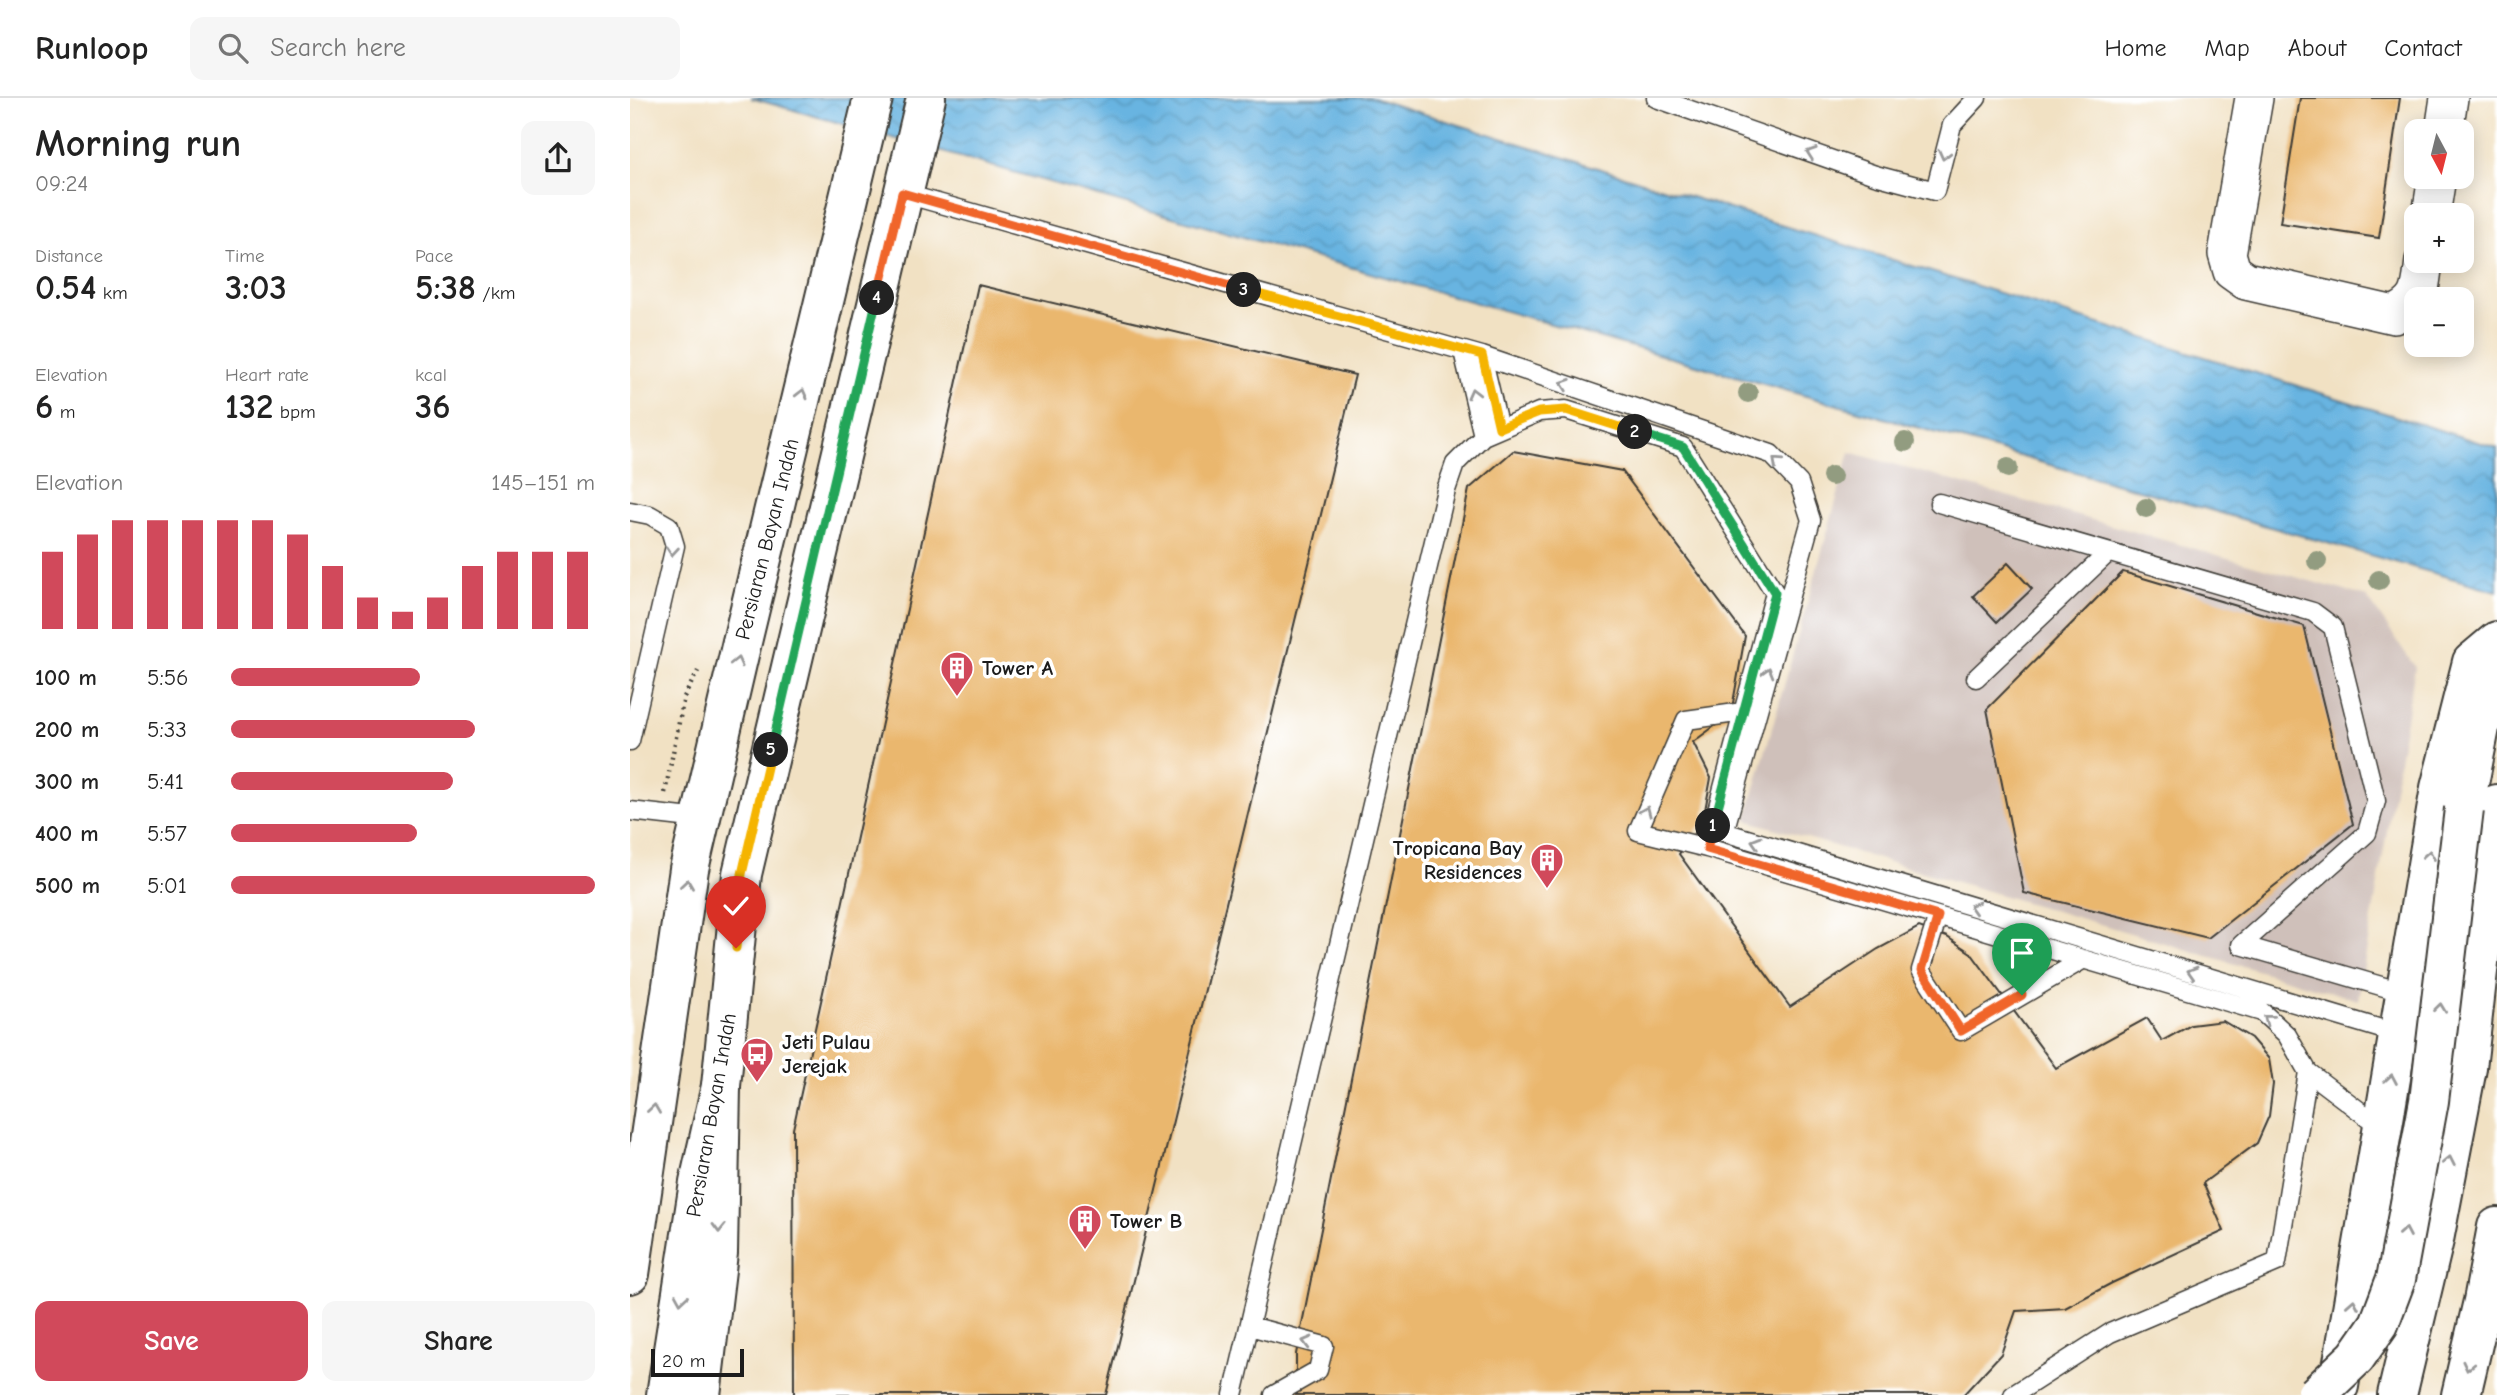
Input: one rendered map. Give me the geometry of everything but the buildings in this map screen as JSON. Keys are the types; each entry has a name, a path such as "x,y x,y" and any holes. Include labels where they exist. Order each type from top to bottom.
{"main road":[{"name":"Persiaran Bayan Indah","path":"630,1274 639,1148 700,819 873,98"},
{"name":"Persiaran Bayan Indah","path":"666,1395 699,1183 721,1086 742,874 926,98"},
{"path":"2337,1395 2440,788 2472,662 2497,641"},
{"path":"2398,1395 2434,1240 2467,1068 2487,692 2497,679"},
{"path":"2316,1395 2328,1387 2356,1357 2379,1324 2396,1279 2481,807"},
{"path":"701,1395 718,1252 721,1086"},
{"path":"2461,1395 2497,1227"}],"street":[{"path":"2254,98 2227,254 2232,271 2246,281 2394,315 2410,307 2420,291 2422,273"},
{"path":"2446,119 2449,98"}],"lane":[{"path":"1656,98 1875,176 1935,191 1952,125 1977,98"},
{"path":"906,178 1410,337 1482,355 1771,454 1800,483 1811,520 1724,832 2398,1034"},
{"path":"1462,351 1491,432"},
{"path":"1482,355 1491,432"},
{"path":"1233,1395 1446,490 1455,464 1491,432 1539,412 1566,410 1683,447 1775,593 1707,849"},
{"path":"1939,503 2313,612 2333,627 2376,801 2367,832 2241,945 2405,993"},
{"path":"630,511 650,515 669,526 675,546 630,741"},
{"path":"1976,678 2108,553"},
{"path":"1743,712 1686,720 1637,831 1707,849 2262,1012 2287,1035 2308,1072 2382,1128"},
{"path":"630,811 700,819"},
{"path":"1938,916 1922,970 1961,1031 2084,959"},
{"path":"2013,1395 2110,1334 2277,1262 2308,1072"},
{"path":"1250,1326 1324,1346 1318,1370 1274,1395"}],"shaded area":[{"path":"1850,452 2367,597 2415,667 2358,1000 1746,820"}],"water":[{"path":"751,98 1373,98 2497,448 2497,591"}],"place":[{"name":"Tower A","path":"957,698"},
{"name":"Tropicana Bay Residences","path":"1547,890"},
{"name":"Jeti Pulau Jerejak","path":"757,1084"},
{"name":"Tower B","path":"1085,1251"}],"route":[{"path":"736,948 742,874 902,193 1482,355 1499,428 1539,412 1566,410 1683,447 1775,593 1707,849 1938,916 1922,970 1961,1031 2022,995"}]}
